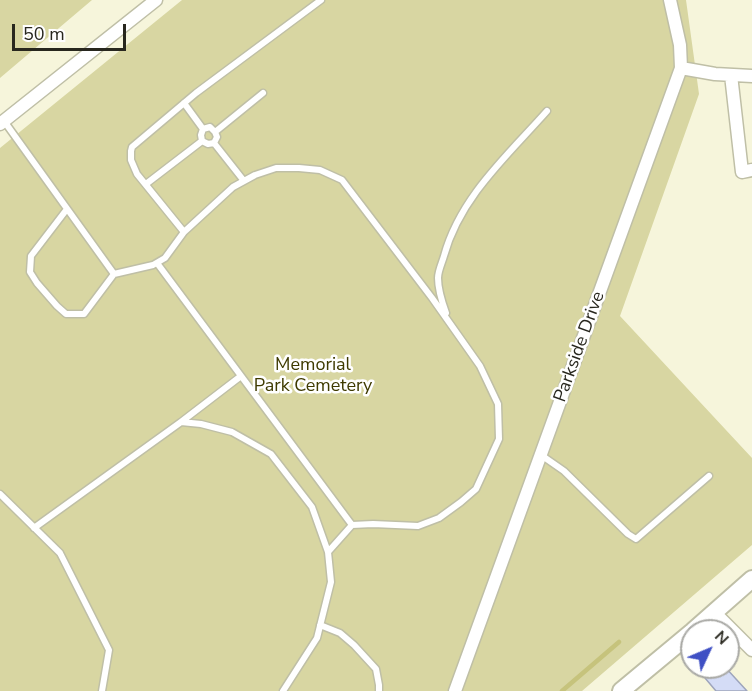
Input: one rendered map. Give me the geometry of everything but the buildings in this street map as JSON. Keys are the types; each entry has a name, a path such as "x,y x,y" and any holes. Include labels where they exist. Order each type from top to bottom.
{"street":[{"path":"2,123 156,0"},
{"name":"Parkside Drive","path":"455,691 681,68 680,45 670,0"},
{"path":"681,68 752,76"},
{"path":"731,75 741,172 752,170"},
{"path":"709,619 752,579"},
{"path":"716,613 752,650"},
{"path":"621,691 680,643"}],"lane":[{"path":"184,232 137,174 130,160 132,147 184,103 321,0"},
{"path":"216,132 263,93"},
{"path":"184,103 203,129"},
{"path":"449,322 440,296 438,276 446,246 468,202 486,178 547,111"},
{"path":"2,123 114,274"},
{"path":"203,129 210,128 216,132"},
{"path":"202,141 203,129"},
{"path":"202,141 208,144 214,142 217,137 216,132"},
{"path":"146,184 202,141"},
{"path":"214,142 244,181"},
{"path":"67,209 31,256 30,272 66,315 84,314 114,274 134,271 165,258 184,232 233,187 255,175 276,168 299,168 320,170 342,180 480,366 498,404 499,439 476,489 439,518 418,526 351,525 328,552"},
{"path":"157,263 351,525"},
{"path":"34,528 241,376"},
{"path":"181,422 201,424 232,432 271,454 312,507 328,552 331,582 317,638 284,691"},
{"path":"541,454 564,471 627,534 636,539 709,476"},
{"path":"0,494 60,553 109,650 102,691"},
{"path":"320,625 340,633 376,669 379,691"}],"green space":[{"path":"0,0 92,0 0,78"},
{"name":"Memorial Park Cemetery","path":"182,0 686,0 699,94 620,316 752,458 752,545 582,691 0,691 0,148"}],"waterway":[{"path":"562,691 619,642"}]}
